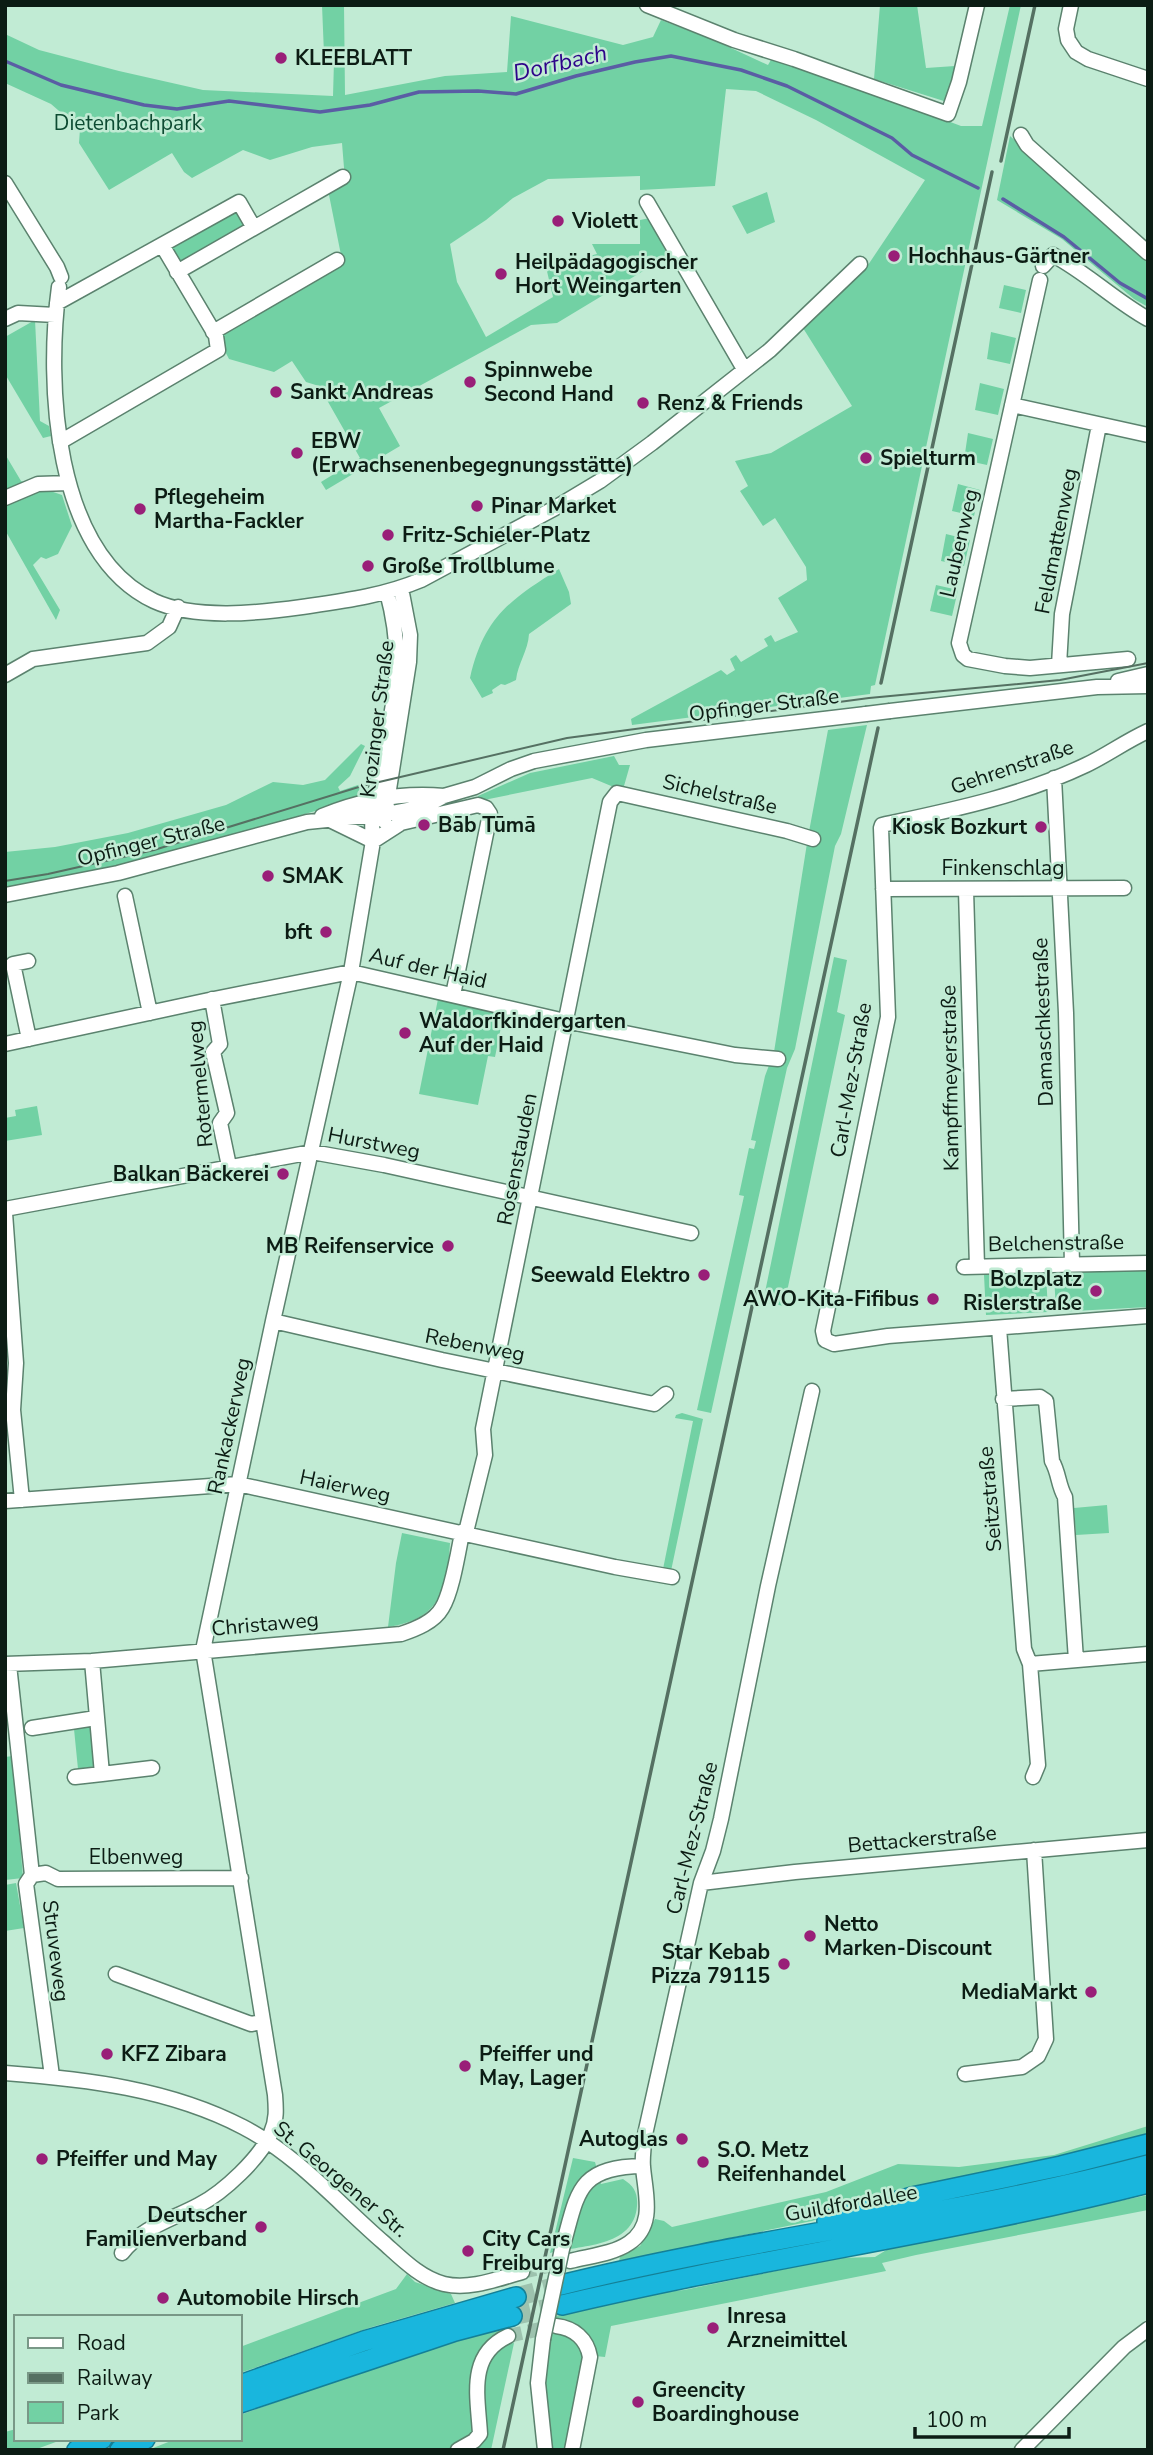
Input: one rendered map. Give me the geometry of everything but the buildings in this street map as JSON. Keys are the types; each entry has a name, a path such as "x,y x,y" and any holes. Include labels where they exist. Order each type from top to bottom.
{"highway":[{"path":"773,2240 833,2218 888,2203 1061,2166 1148,2144"},
{"name":"Guildfordallee","path":"1148,2165 1031,2193 628,2269 562,2295 696,2275 966,2224 1148,2183"},
{"path":"242,2384 364,2341 514,2306 455,2331 242,2402"},
{"path":"76,2449 97,2441"},
{"path":"120,2450 140,2441"}],"street":[{"path":"647,5 734,40 948,114 959,82 977,5"},
{"path":"1071,5 1066,29 1068,40 1076,52 1088,59 1148,79"},
{"path":"1021,135 1027,145 1148,253"},
{"path":"177,272 343,177"},
{"path":"5,183 57,267 60,282 53,373 60,442 69,483 84,524 106,560 130,585 155,601 203,612 280,610 394,590 421,580 600,481 690,415 770,350 860,264"},
{"path":"5,319 18,313 56,309 239,202 254,228"},
{"path":"648,202 744,369"},
{"path":"60,442 218,350 218,340 162,245"},
{"name":"Laubenweg","path":"1059,665 1030,668 968,659 959,643 1041,273 1053,255 1072,265 1125,306 1148,319"},
{"path":"213,332 337,260"},
{"path":"1012,405 1148,435"},
{"name":"Feldmattenweg","path":"1059,665 1062,614 1100,425"},
{"path":"5,498 38,484 69,483"},
{"name":"Krozinger Straße","path":"377,810 388,797 409,662 410,635 394,590"},
{"name":"Krozinger Straße","path":"377,810 398,660 394,590"},
{"path":"5,675 33,659 147,643 169,626 178,607"},
{"path":"1059,665 1128,659"},
{"name":"Opfinger Straße","path":"1097,687 1148,674"},
{"name":"Opfinger Straße","path":"307,822 429,804 444,796 475,788 522,764 595,749 691,734 1097,687 1148,686"},
{"name":"Gehrenstraße","path":"883,825 981,804 1087,765 1148,731"},
{"name":"Damaschkestraße","path":"1054,778 1066,1013 1072,1264"},
{"name":"Opfinger Straße","path":"388,797 413,793 444,796"},
{"name":"Sichelstraße","path":"617,793 813,839"},
{"name":"Rosenstauden","path":"462,1533 467,1528 485,1455 483,1429 610,802 617,793"},
{"path":"328,820 373,841 401,823 481,805 490,814 453,995"},
{"name":"Opfinger Straße","path":"5,895 118,873 307,822 341,808 377,810"},
{"name":"Rankackerweg","path":"266,2140 276,2116 275,2095 203,1650 351,972 377,810"},
{"name":"Carl-Mez-Straße","path":"883,825 881,835 888,1017 823,1331 825,1340 834,1344 888,1336 999,1328"},
{"name":"Finkenschlag","path":"883,889 1124,888"},
{"name":"Kampffmeyerstraße","path":"966,890 970,1266"},
{"path":"125,896 150,1013"},
{"path":"28,961 13,964 29,1039"},
{"name":"Auf der Haid","path":"5,1044 351,972 565,1021 735,1055 778,1059"},
{"name":"Rotermelweg","path":"212,999 220,1044 214,1052 227,1113 220,1123 229,1166"},
{"name":"Hurstweg","path":"5,1211 312,1152 691,1233"},
{"path":"5,1211 16,1363 13,1410 22,1500"},
{"name":"Belchenstraße","path":"970,1266 1148,1263"},
{"path":"999,1328 1148,1316"},
{"name":"Rebenweg","path":"273,1321 442,1360 654,1404 666,1394"},
{"name":"Seitzstraße","path":"999,1328 1024,1649 1030,1664 1038,1765 1033,1777"},
{"name":"Carl-Mez-Straße","path":"643,2166 644,2139 701,1883 713,1852 721,1819 768,1586 813,1391"},
{"path":"1003,1399 1040,1397 1046,1401 1052,1461 1058,1485 1065,1497 1076,1660"},
{"name":"Haierweg","path":"5,1501 238,1484 615,1567 672,1577"},
{"name":"Christaweg","path":"7,1665 92,1661 401,1634 426,1623 442,1609 462,1533"},
{"path":"1030,1664 1148,1654"},
{"path":"92,1661 102,1774"},
{"name":"Struveweg","path":"7,1665 32,1875 26,1884 52,2076"},
{"path":"32,1728 96,1718"},
{"path":"75,1777 152,1768"},
{"name":"Bettackerstraße","path":"701,1883 1148,1840"},
{"path":"965,2074 1022,2067 1038,2056 1046,2039 1034,1850"},
{"name":"Elbenweg","path":"32,1875 46,1873 58,1879 241,1878"},
{"path":"116,1974 251,2024 263,2022"},
{"name":"St. Georgener Str.","path":"5,2073 98,2083 165,2098 214,2114 266,2140 312,2176 412,2268 433,2281 460,2286 475,2285 522,2272"},
{"path":"122,2253 133,2238 201,2204 223,2189 243,2171 266,2140"},
{"path":"545,2450 538,2383 543,2339 566,2255 576,2200 582,2188 600,2171 643,2166 648,2199 647,2213 637,2236 615,2249 566,2255"},
{"path":"1022,2450 1148,2322"},
{"path":"556,2326 580,2336 589,2350 590,2357 572,2450"},
{"path":"1134,2338 1148,2329"},
{"path":"458,2450 474,2441 480,2434 477,2377 481,2363 493,2344 509,2336"}],"green space":[{"name":"Dietenbachpark","path":"322,5 344,5 345,95 445,76 507,72 511,16 623,45 653,37 661,20 768,65 772,58 815,71 961,126 982,126 1010,5 1021,5 875,685 871,686 870,694 632,725 631,719 721,670 727,675 735,670 730,659 736,655 741,662 768,646 764,639 771,635 775,642 798,632 778,598 807,580 806,567 775,518 763,526 740,491 748,486 735,461 771,453 852,406 803,328 866,268 925,180 816,120 756,91 726,89 715,186 640,190 640,176 548,179 513,198 450,244 457,282 486,337 553,297 546,267 597,254 592,244 640,244 640,220 650,218 668,256 557,323 531,325 379,408 400,446 326,490 321,482 360,458 319,386 306,382 292,361 274,372 229,359 216,334 342,260 328,190 345,180 342,143 312,147 270,160 243,150 192,178 184,172 172,153 109,190 79,143 80,129 51,104 5,83 5,34 39,50 203,90 333,96 334,61 324,54"},
{"path":"880,5 917,5 926,68 955,66 947,102 874,79"},
{"path":"1010,136 1148,260 1148,307 1134,299 1062,239 997,200"},
{"path":"767,192 775,222 747,234 732,206"},
{"path":"238,209 247,224 180,263 171,247"},
{"path":"1004,285 1026,290 1021,313 999,308"},
{"path":"35,320 40,421 49,426 51,436 43,438 5,374 5,337"},
{"path":"991,332 1016,338 1010,364 987,359"},
{"path":"980,383 1004,389 998,415 975,410"},
{"path":"968,433 993,439 987,465 964,460"},
{"path":"5,454 21,481 62,495 72,526 58,554 46,559 41,557 33,565 60,610 56,620 5,530"},
{"path":"958,484 980,490 974,516 952,511"},
{"path":"946,534 970,540 964,566 941,561"},
{"path":"559,569 571,604 529,634 516,680 501,684 492,690 493,693 482,698 470,678 476,657 491,626 512,602"},
{"path":"936,585 958,590 952,616 930,611"},
{"path":"867,725 841,834 835,846 795,1049 787,1068 711,1413 697,1410 744,1196 739,1195 749,1148 754,1149 756,1141 751,1140 765,1076 774,1052 828,730"},
{"path":"361,744 365,746 350,776 338,787 340,791 361,784 356,799 158,857 5,888 5,852 55,847 128,833 226,805 273,782 303,785 325,780"},
{"path":"614,756 619,765 630,765 624,786 616,788 592,778 479,801 478,796 530,773"},
{"path":"834,957 847,960 837,1012 845,1015 784,1306 763,1302"},
{"path":"438,999 504,1012 495,1057 488,1056 478,1105 419,1094"},
{"path":"37,1106 42,1135 5,1141 5,1118 16,1116 15,1110"},
{"name":"Bolzplatz Rislerstraße","path":"1148,1269 1148,1307 1056,1312 1054,1274"},
{"path":"1046,1272 1048,1312 986,1315 984,1275"},
{"path":"682,1413 703,1419 671,1571 663,1569 693,1421 675,1418"},
{"path":"1107,1505 1109,1533 1076,1535 1074,1508"},
{"path":"402,1533 450,1543 449,1560 443,1589 430,1610 405,1623 388,1627 396,1563"},
{"path":"91,1726 96,1766 78,1769 74,1729"},
{"path":"13,1756 23,1878 5,1880 5,1757"},
{"path":"16,1883 24,1928 5,1931 5,1885"},
{"path":"1148,2126 1148,2139 846,2209 812,2221 619,2261 620,2257 640,2246 655,2219 672,2227 826,2192 898,2164 959,2167 1054,2155"},
{"path":"573,2158 595,2162 601,2184 623,2179 633,2187 637,2197 634,2220 616,2237 589,2246 550,2253"},
{"path":"1148,2195 1148,2210 916,2255 882,2263 886,2271 611,2326 605,2357 595,2356 568,2450 552,2450 548,2432 543,2364 556,2316 656,2293 684,2290 838,2258 875,2257 888,2249"},
{"path":"407,2274 415,2282 451,2294 455,2303 372,2327 242,2372 242,2346 396,2289"},
{"path":"510,2326 506,2344 514,2343 491,2450 148,2450 171,2441 242,2441 242,2414 399,2358"},
{"path":"14,2430 14,2441 59,2441 34,2450 5,2450 5,2432"}],"waterway":[{"name":"Dorfbach","path":"5,61 61,85 144,105 177,109 229,101 320,112 370,105 419,92 478,91 516,94 576,76 671,56 741,70 787,86 892,138 912,155 978,188"},
{"name":"Dorfbach","path":"1003,199 1064,237 1120,283 1148,299"}],"tunnel":[{"path":"522,2272 569,2261"},
{"path":"516,2297 561,2285"},
{"path":"512,2316 562,2305"},
{"path":"508,2336 554,2326"}],"tram line":[{"path":"5,881 154,850 362,786 567,738 869,698 1060,680 1148,663"}],"railway":[{"path":"1001,161 1035,5"},
{"path":"881,683 992,172"},
{"path":"503,2450 878,728"}],"place":[{"name":"KLEEBLATT","path":"281,58"},
{"name":"Violett","path":"558,221"},
{"name":"Hochhaus-Gärtner","path":"894,256"},
{"name":"Heilpädagogischer Hort Weingarten","path":"501,274"},
{"name":"Spinnwebe Second Hand","path":"470,382"},
{"name":"Sankt Andreas","path":"276,392"},
{"name":"Renz & Friends","path":"643,403"},
{"name":"EBW (Erwachsenenbegegnungsstätte)","path":"297,453"},
{"name":"Spielturm","path":"866,458"},
{"name":"Pinar Market","path":"477,506"},
{"name":"Pflegeheim Martha-Fackler","path":"140,509"},
{"name":"Fritz-Schieler-Platz","path":"388,535"},
{"name":"Große Trollblume","path":"368,566"},
{"name":"Bāb Tūmā","path":"424,825"},
{"name":"Kiosk Bozkurt","path":"1041,827"},
{"name":"SMAK","path":"268,876"},
{"name":"bft","path":"326,932"},
{"name":"Waldorfkindergarten Auf der Haid","path":"405,1033"},
{"name":"Balkan Bäckerei","path":"283,1174"},
{"name":"MB Reifenservice","path":"448,1246"},
{"name":"Seewald Elektro","path":"704,1275"},
{"name":"Bolzplatz Rislerstraße","path":"1096,1291"},
{"name":"AWO-Kita-Fifibus","path":"933,1299"},
{"name":"Netto Marken-Discount","path":"810,1936"},
{"name":"Star Kebab Pizza 79115","path":"784,1964"},
{"name":"MediaMarkt","path":"1091,1992"},
{"name":"KFZ Zibara","path":"107,2054"},
{"name":"Pfeiffer und May, Lager","path":"465,2066"},
{"name":"Autoglas","path":"682,2139"},
{"name":"Pfeiffer und May","path":"42,2159"},
{"name":"S.O. Metz Reifenhandel","path":"703,2162"},
{"name":"Deutscher Familienverband","path":"261,2227"},
{"name":"City Cars Freiburg","path":"468,2251"},
{"name":"Automobile Hirsch","path":"163,2298"},
{"name":"Inresa Arzneimittel","path":"713,2328"},
{"name":"Greencity Boardinghouse","path":"638,2402"}]}
